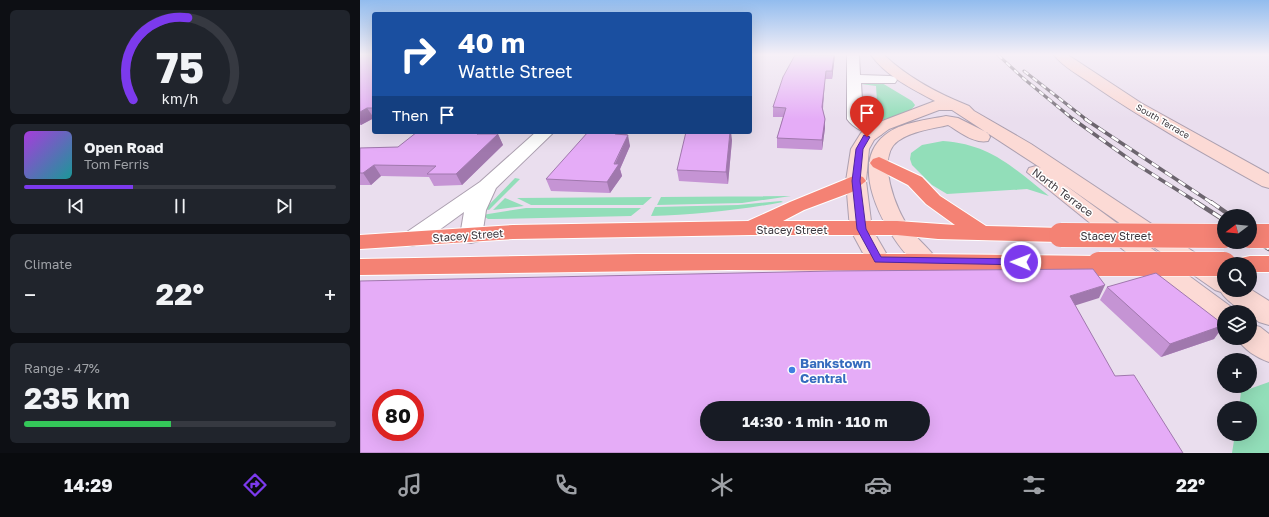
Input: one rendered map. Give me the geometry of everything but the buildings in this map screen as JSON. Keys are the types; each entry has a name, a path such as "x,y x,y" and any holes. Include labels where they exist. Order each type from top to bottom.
{"highway":[{"path":"879,164 915,181 938,204 982,233"},
{"path":"751,228 797,206 845,188 856,181"},
{"name":"Stacey Street","path":"360,242 471,236 513,232 751,228 897,228 938,232 1061,235 1217,236"},
{"path":"1257,236 1269,236"},
{"path":"360,267 732,260 878,260 1099,264 1217,264"},
{"path":"1257,264 1269,264"}],"main road":[{"path":"885,76 930,108"},
{"path":"901,76 955,115"},
{"name":"South Terrace","path":"1089,76 1130,102 1269,182"},
{"path":"930,108 929,112 935,118 955,115"},
{"path":"878,260 862,229 856,181 860,149 867,137 875,131 930,108"},
{"path":"926,261 897,228 880,185 879,164 882,147 892,138 955,115"},
{"name":"North Terrace","path":"955,115 988,140 1041,176 1217,311"},
{"name":"North Terrace","path":"955,115 1026,148 1217,279"},
{"path":"915,129 988,140"},
{"path":"1243,297 1269,315"},
{"path":"1257,341 1269,350"}],"street":[{"path":"875,131 855,119 854,79 890,80"},
{"path":"412,239 487,186 544,134"},
{"path":"471,236 471,220 473,212 487,186"}],"green space":[{"path":"882,83 912,101 915,105 912,109 891,118 875,120 863,119 862,116 878,116 876,86 861,84"},
{"path":"943,141 960,143 988,152 1012,167 1049,196 1027,189 947,194 932,185 912,165 910,159 911,153 922,145"},
{"path":"515,178 520,179 489,210 485,209"},
{"path":"791,196 742,203 657,205 661,197"},
{"path":"652,197 643,205 531,205 517,198"},
{"path":"505,198 524,206 493,210"},
{"path":"783,202 717,212 651,216 655,207 738,205"},
{"path":"526,208 641,208 631,216 488,219 482,215"},
{"path":"1269,382 1269,453 1232,453 1234,441 1257,441 1257,401 1240,401 1241,393 1257,393 1257,386"}],"railway":[{"path":"1021,76 1074,120"},
{"path":"1031,76 1087,120"},
{"path":"1073,119 1136,164 1198,203"},
{"path":"1085,119 1212,203"},
{"path":"1196,202 1217,216"},
{"path":"1211,202 1221,209"},
{"path":"1257,232 1269,240"},
{"path":"1257,241 1269,249"}],"place":[{"name":"Bankstown Central","path":"792,370"}],"route":[{"path":"867,137 860,149 857,162 856,181 862,229 878,260 1021,262"}]}
